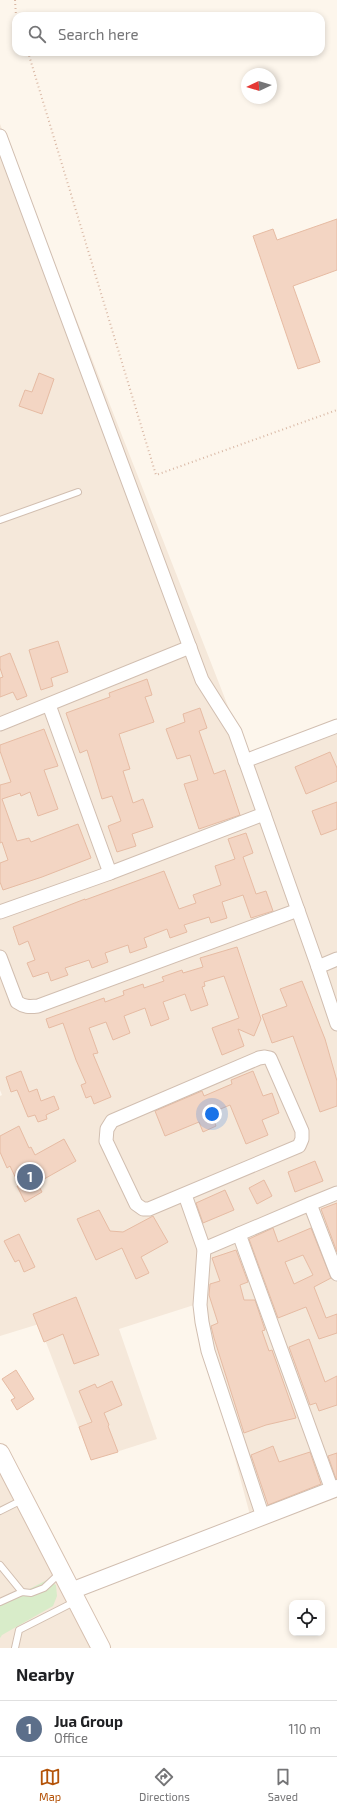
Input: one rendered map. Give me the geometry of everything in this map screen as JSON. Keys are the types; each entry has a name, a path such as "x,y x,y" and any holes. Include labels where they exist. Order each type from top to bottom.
{"main road":[{"path":"0,1453 101,1648"}],"street":[{"path":"0,136 202,680 235,732 337,1024"},
{"path":"0,724 190,647"},
{"path":"49,704 110,873"},
{"path":"245,761 337,726"},
{"path":"0,912 110,873 264,814"},
{"path":"0,957 17,1002 23,1006 38,1006 298,910"},
{"path":"318,967 337,960"},
{"path":"259,1058 270,1058 302,1131 302,1139 298,1146 185,1195 149,1210 143,1209 136,1204 106,1141 107,1129 112,1121 259,1058"},
{"path":"204,1249 337,1193"},
{"path":"185,1195 204,1249 200,1305 208,1351 263,1517"},
{"path":"310,1204 337,1274"},
{"path":"74,1596 263,1517 335,1489 239,1234"}],"lane":[{"path":"0,520 78,492"},
{"path":"0,1512 24,1499"},
{"path":"0,1565 22,1592"},
{"path":"0,1602 22,1592 31,1594 44,1588 62,1572"},
{"path":"15,1648 19,1630 74,1596"}],"path":[{"path":"14,0 16,12"},
{"path":"29,56 156,475 337,410"}],"shaded area":[{"path":"0,124 251,765 337,734 337,1480 250,1515 194,1305 119,1329 157,1439 91,1460 39,1324 0,1336 0,1096 2,1095 0,1090"},
{"path":"0,1459 96,1648 0,1648"}],"green space":[{"path":"47,1580 56,1585 57,1596 53,1606 2,1635 0,1638 0,1604"}],"building":[{"path":"337,219 337,270 293,286 320,362 298,369 253,236 273,229 277,240"},
{"path":"39,373 54,379 42,414 19,406 25,390 32,392"},
{"path":"58,641 68,672 51,678 53,686 41,690 29,650"},
{"path":"10,653 27,696 17,700 13,692 0,697 0,678 3,677 0,668 0,657"},
{"path":"147,679 152,695 145,697 154,722 119,734 130,769 123,771 133,803 143,799 153,827 132,834 136,846 117,852 108,826 121,821 112,796 102,799 87,750 80,753 66,713 110,697 109,693"},
{"path":"200,708 207,728 199,731 214,774 225,770 240,815 199,829 184,784 198,780 190,755 177,759 166,729 185,722 183,714"},
{"path":"44,729 58,766 44,770 58,809 38,816 30,792 21,796 20,793 2,799 17,841 29,838 31,842 78,824 91,858 3,890 0,882 0,863 8,860 2,842 0,843 0,785 11,782 0,751 0,745"},
{"path":"330,752 337,768 337,781 306,794 295,767"},
{"path":"337,802 337,829 321,835 312,811"},
{"path":"246,833 253,853 243,857 256,894 266,891 273,911 251,918 243,895 222,902 227,918 211,923 209,917 184,925 187,932 170,938 167,929 144,938 147,947 130,953 128,945 105,953 108,962 92,968 89,960 65,968 68,975 51,981 48,972 33,977 27,963 35,960 28,941 19,945 13,927 85,899 164,871 179,909 196,903 193,895 221,885 215,866 235,859 228,839"},
{"path":"237,947 261,1019 254,1036 238,1029 244,1046 222,1055 212,1028 239,1018 224,976 204,982 205,986 202,987 208,1005 191,1011 185,994 163,1002 169,1019 151,1026 145,1008 124,1016 130,1033 113,1040 106,1022 89,1028 98,1053 93,1054 111,1097 94,1104 91,1096 86,1098 81,1085 86,1083 63,1023 49,1028 46,1019 104,998 105,1002 124,995 123,991 143,984 144,988 164,981 162,977 182,970 183,973 203,967 200,958"},
{"path":"302,981 325,1039 337,1081 337,1106 320,1112 293,1036 272,1043 262,1015 287,1006 280,989"},
{"path":"21,1071 29,1092 37,1089 41,1101 54,1096 59,1109 46,1115 47,1119 38,1122 35,1115 28,1117 17,1090 11,1092 6,1077"},
{"path":"253,1071 263,1096 272,1093 279,1113 262,1120 268,1135 246,1144 230,1105 211,1113 216,1126 203,1132 199,1122 165,1136 155,1111 202,1091 204,1096 232,1084 231,1080"},
{"path":"19,1126 29,1148 31,1147 35,1155 64,1139 76,1161 37,1183 42,1192 25,1202 17,1186 19,1185 10,1166 7,1168 0,1152 0,1136"},
{"path":"315,1161 323,1181 295,1192 288,1172"},
{"path":"264,1180 272,1196 257,1204 249,1188"},
{"path":"225,1190 234,1210 203,1223 196,1203"},
{"path":"337,1203 337,1252 321,1209"},
{"path":"99,1210 110,1231 123,1232 153,1216 168,1242 141,1257 149,1273 136,1279 122,1248 96,1260 77,1219"},
{"path":"273,1228 278,1242 311,1228 331,1278 314,1287 326,1318 337,1314 337,1333 319,1339 306,1307 278,1318 249,1239","holes":["303,1255 313,1275 294,1284 285,1262"]},
{"path":"19,1234 35,1267 24,1272 19,1260 15,1262 4,1241"},
{"path":"236,1250 248,1282 240,1285 244,1300 255,1300 265,1330 262,1331 269,1351 272,1350 296,1418 266,1425 244,1433 214,1338 211,1326 218,1323 209,1295 210,1284 220,1281 212,1258"},
{"path":"76,1297 99,1355 74,1364 63,1334 44,1342 33,1314"},
{"path":"309,1339 325,1382 337,1376 337,1405 319,1411 316,1403 310,1405 289,1347"},
{"path":"16,1370 34,1399 17,1410 11,1400 15,1398 2,1379"},
{"path":"112,1381 122,1405 104,1413 118,1452 91,1460 79,1427 92,1422 79,1391 95,1384 97,1388"},
{"path":"273,1446 279,1462 310,1452 321,1484 268,1505 251,1455"},
{"path":"337,1453 337,1479 336,1479 328,1456"}],"place":[{"name":"Jua Group","path":"30,1177"}]}
